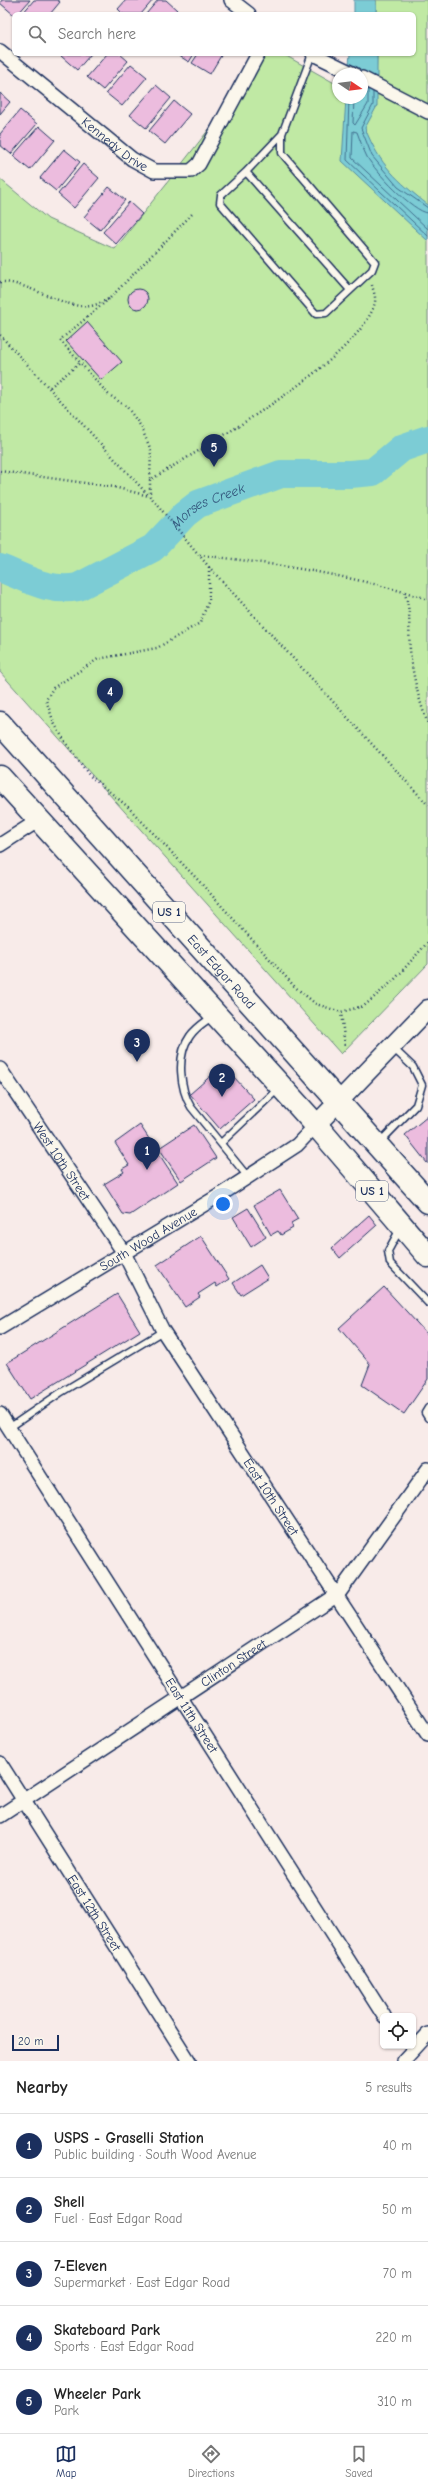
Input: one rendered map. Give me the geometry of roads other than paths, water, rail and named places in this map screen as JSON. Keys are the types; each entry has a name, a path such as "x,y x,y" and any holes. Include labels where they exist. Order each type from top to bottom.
{"highway":[{"name":"East Edgar Road","path":"0,723 377,1145 424,1194"},
{"name":"US 1","path":"0,777 316,1126 428,1256"}],"main road":[{"name":"South Wood Avenue","path":"316,1126 391,1046 427,1012"}],"street":[{"path":"231,0 246,12"},
{"name":"Kennedy Drive","path":"0,51 132,159 154,171 191,171 199,164 257,56"},
{"path":"316,56 342,68"},
{"path":"368,81 428,112"},
{"path":"0,845 39,820"},
{"name":"West 10th Street","path":"0,1069 124,1253"},
{"name":"South Wood Avenue","path":"0,1328 248,1177 297,1145 316,1126"},
{"name":"East 10th Street","path":"124,1253 163,1331 428,1735"},
{"name":"East 11th Street","path":"0,1414 382,2013"},
{"name":"Clinton Street","path":"0,1816 336,1595 428,1469"},
{"name":"East 12th Street","path":"0,1763 189,2061"},
{"path":"405,2054 428,2034"}],"lane":[{"path":"282,134 246,172 221,195 220,203 316,314 326,313 372,270 375,262 282,152 282,134 311,56"},
{"path":"246,172 350,290"},
{"path":"214,1015 197,1027 188,1038 182,1065 184,1096 248,1177"},
{"path":"377,1145 416,1105 422,1085 413,1067 391,1046"},
{"path":"221,1143 280,1087"},
{"path":"402,1226 388,1252 390,1263 428,1303"},
{"path":"9,1428 60,1393 163,1331"},
{"path":"428,1408 425,1413 428,1418"}],"water":[{"path":"354,0 376,0 376,12 354,12"},
{"path":"350,56 377,56 377,106 365,128 377,153 390,171 398,180 428,205 428,241 342,161 346,104 368,104 368,68 349,68"}],"waterway":[{"name":"Morses Creek","path":"0,568 38,584 57,588 78,587 153,548 185,514 198,504 281,474 350,474 373,472 402,448 428,439"}],"place":[{"name":"Wheeler Park","path":"214,467"},
{"name":"Skateboard Park","path":"110,711"},
{"name":"7-Eleven","path":"137,1062"},
{"name":"Shell","path":"222,1097"},
{"name":"USPS - Graselli Station","path":"147,1170"}]}
